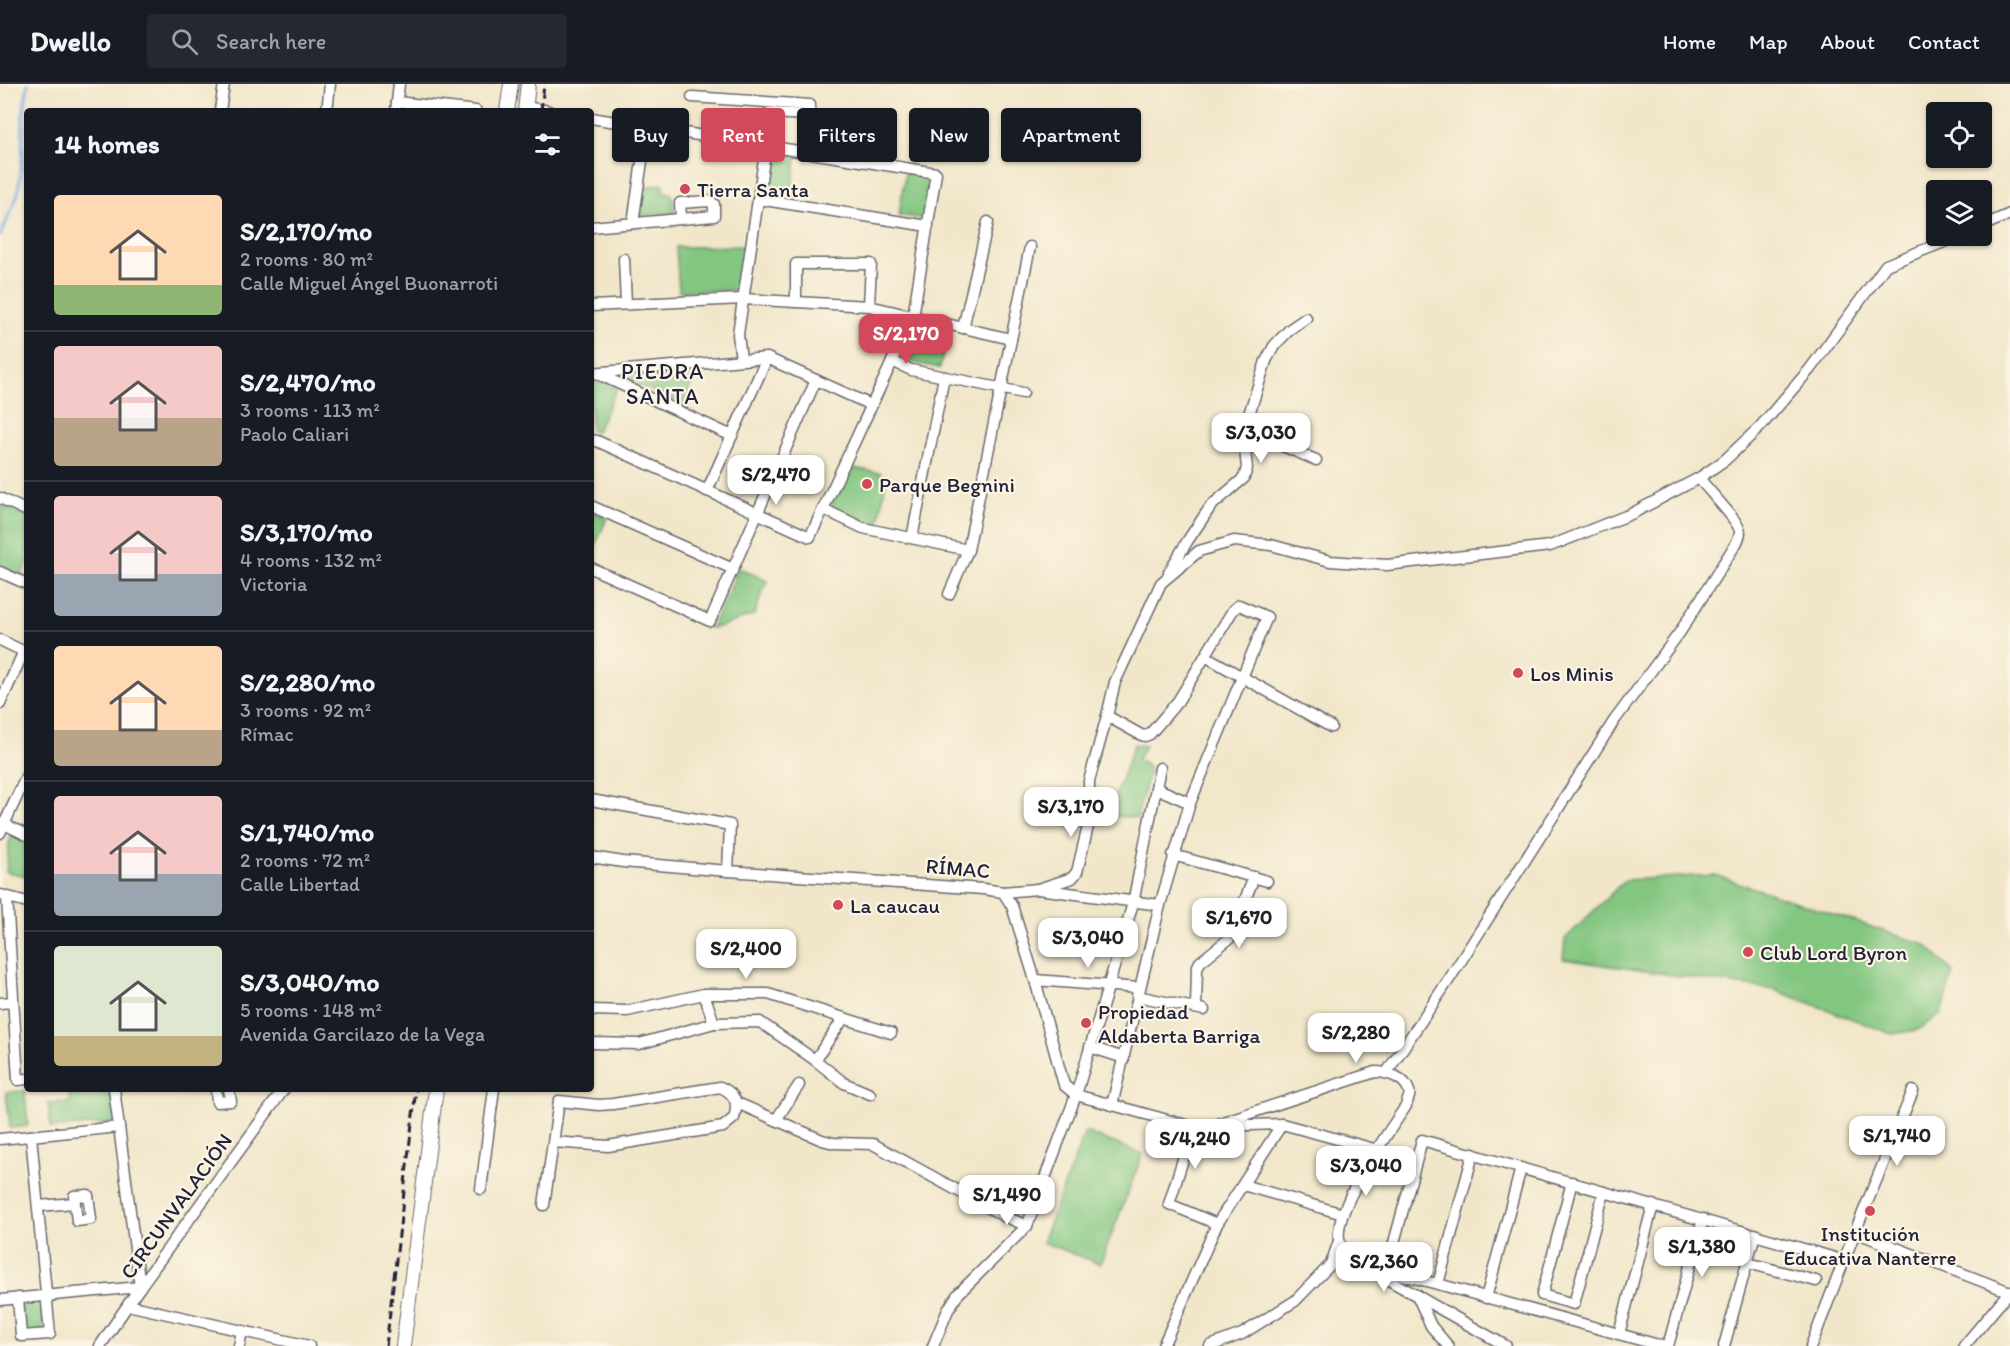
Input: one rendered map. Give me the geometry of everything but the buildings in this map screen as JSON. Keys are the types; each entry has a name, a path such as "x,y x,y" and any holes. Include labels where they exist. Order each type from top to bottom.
{"main road":[{"path":"507,108 511,84"},
{"path":"525,108 528,84"},
{"path":"403,1346 436,1092"}],"street":[{"path":"220,108 224,84"},
{"path":"327,108 330,84"},
{"path":"399,84 396,106 428,108"},
{"path":"692,97 810,105 808,115 785,114"},
{"path":"594,118 612,121"},
{"path":"594,440 810,537 913,316 936,173 785,149"},
{"path":"633,223 642,162"},
{"path":"741,360 738,334 764,162"},
{"path":"758,199 928,226"},
{"path":"1992,222 2010,214"},
{"path":"594,227 681,219"},
{"path":"963,328 987,222"},
{"path":"1003,892 1038,889 1072,878 1077,872 1089,822 1089,781 1115,681 1161,584 1199,551 1234,542 1271,544 1330,561 1387,565 1550,546 1631,514 1699,478 1725,460 1760,427 1810,369 1886,266 1935,246"},
{"path":"949,594 968,550 1030,247"},
{"path":"624,259 626,304"},
{"path":"795,302 796,264 871,264 869,306"},
{"path":"594,306 743,299 869,306 1011,339"},
{"path":"1165,580 1188,540 1212,507 1244,478 1247,468 1243,433 1266,361 1274,346 1290,329 1306,318"},
{"path":"707,491 767,358"},
{"path":"594,372 767,358 871,405"},
{"path":"892,361 911,370 1023,393"},
{"path":"594,373 732,436"},
{"path":"912,538 944,377"},
{"path":"594,569 710,621 816,380"},
{"path":"1243,433 1270,441 1316,460"},
{"path":"1387,1072 1450,978 1614,721 1680,632 1737,542 1740,531 1736,521 1711,495 1699,478"},
{"path":"0,498 24,510"},
{"path":"594,507 733,569"},
{"path":"823,509 863,528 968,550"},
{"path":"0,572 24,583"},
{"path":"1107,716 1141,735 1150,734 1178,700 1233,610 1239,605 1268,616 1190,802 1173,855 1112,1106"},
{"path":"0,640 24,651"},
{"path":"0,704 24,656"},
{"path":"1205,656 1331,727"},
{"path":"933,1346 948,1310 958,1294 1027,1226 1076,1095 1133,903 1160,768"},
{"path":"24,783 2,829 24,834"},
{"path":"1156,788 1190,802"},
{"path":"594,801 730,825 728,871"},
{"path":"1173,855 1267,880"},
{"name":"RÍMAC","path":"594,858 1003,892 1012,906 1064,1085 1076,1095"},
{"path":"1035,980 1109,985 1200,1009 1197,968 1200,962 1230,938 1254,877"},
{"path":"1038,889 1160,905"},
{"path":"24,901 3,896 18,1080 24,1080"},
{"path":"704,994 714,1023"},
{"path":"594,1010 627,1011 704,994 768,994 891,1033"},
{"path":"0,1003 13,1002"},
{"path":"815,1059 844,1018"},
{"path":"594,1043 639,1044 714,1023 760,1022 815,1059 844,1083 870,1094"},
{"path":"1090,1047 1124,1058"},
{"path":"1208,1127 1375,1072 1387,1072 1400,1079 1409,1089 1410,1094 1406,1106 1352,1193 1343,1214 1339,1227 1339,1241 1330,1264 1295,1301 1242,1334 1210,1346"},
{"path":"776,1120 800,1085"},
{"path":"544,1205 553,1142 559,1101 613,1104 720,1087 728,1090 737,1103 734,1118 723,1127 608,1146 553,1142"},
{"path":"1811,1346 1913,1091"},
{"path":"0,1300 140,1287 114,1092"},
{"path":"216,1092 217,1102 231,1101 230,1092"},
{"name":"CIRCUNVALACIÓN","path":"100,1346 140,1287 282,1092"},
{"path":"481,1189 494,1092"},
{"path":"1076,1095 1193,1127 1282,1124 1378,1150"},
{"path":"737,1103 822,1140 834,1143 873,1144 1004,1216 1027,1226"},
{"path":"1163,1346 1217,1224 1282,1124"},
{"path":"0,1139 119,1127"},
{"path":"1193,1127 1169,1204 1217,1224"},
{"path":"18,1298 21,1336 50,1334 31,1136"},
{"path":"1386,1272 1422,1140 1835,1258"},
{"path":"1438,1284 1473,1154"},
{"path":"1486,1298 1521,1168"},
{"path":"1572,1182 1542,1295 1574,1304 1604,1192"},
{"path":"1243,1185 1343,1214"},
{"path":"39,1206 75,1203"},
{"path":"1619,1334 1653,1205"},
{"path":"1668,1346 1703,1219"},
{"path":"1855,1232 2010,1292 1964,1346"},
{"path":"1724,1346 1755,1234"},
{"path":"1339,1241 1349,1255 1364,1266 1506,1346"},
{"path":"1748,1263 1816,1281"},
{"path":"1364,1266 1438,1284 1662,1346"},
{"path":"1417,1295 1440,1344"},
{"path":"128,1305 309,1346"},
{"path":"238,1346 242,1331"}],"green space":[{"path":"785,153 797,155 791,196 764,193 769,162 785,162"},
{"path":"905,173 932,177 925,219 899,215"},
{"path":"663,184 663,191 672,194 675,213 639,216 641,188"},
{"path":"746,246 740,290 679,291 676,247"},
{"path":"918,320 949,328 940,368 915,363 902,357"},
{"path":"697,370 683,405 621,377"},
{"path":"594,379 598,379 617,388 596,432 594,432"},
{"path":"848,467 881,473 881,478 886,479 879,523 864,520 831,507"},
{"path":"2,505 24,515 24,570 21,576 0,566"},
{"path":"594,512 607,518 594,549"},
{"path":"739,568 767,581 754,615 710,628 718,614"},
{"path":"1134,744 1145,746 1138,759 1150,768 1137,818 1108,815"},
{"path":"11,826 24,832 24,875 6,872"},
{"name":"Club Lord Byron","path":"1715,875 1926,945 1953,972 1941,1013 1918,1030 1892,1034 1775,990 1563,959 1565,939 1625,880"},
{"path":"6,1092 25,1092 28,1126 10,1128"},
{"path":"69,1092 111,1092 115,1123 51,1128 48,1103 70,1102"},
{"path":"1085,1132 1143,1154 1100,1264 1042,1242"},
{"path":"41,1302 44,1332 24,1333 21,1304"}],"waterway":[{"path":"24,108 28,84"},
{"path":"0,236 18,194 24,110"}],"railway":[{"path":"541,108 544,84"},
{"path":"386,1346 416,1092"}],"place":[{"name":"Tierra Santa","path":"685,189"},
{"name":"Parque Begnini","path":"867,484"},
{"name":"Los Minis","path":"1518,673"},
{"name":"La caucau","path":"838,905"},
{"name":"Club Lord Byron","path":"1748,952"},
{"name":"Propiedad Aldaberta Barriga","path":"1086,1023"},
{"name":"Institución Educativa Nanterre","path":"1870,1211"}],"district":[{"name":"PIEDRA SANTA","path":"663,384"}]}
